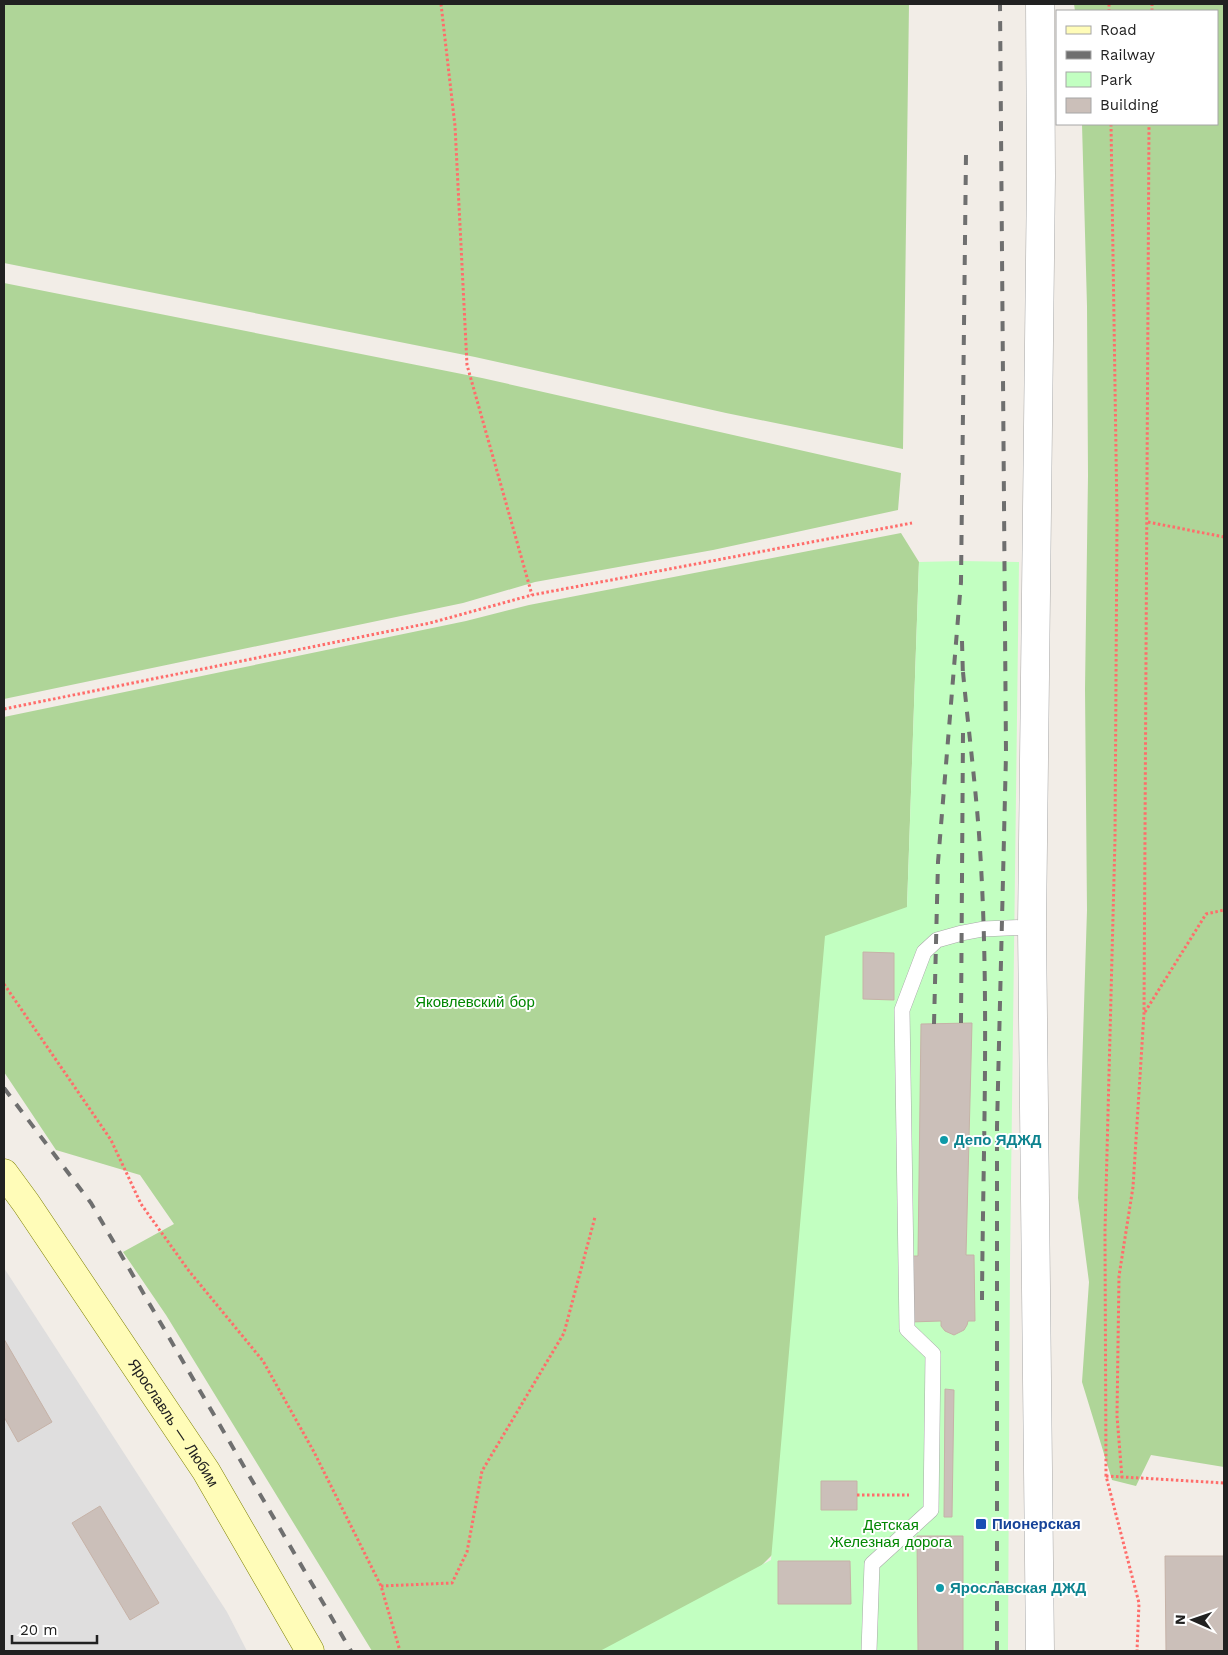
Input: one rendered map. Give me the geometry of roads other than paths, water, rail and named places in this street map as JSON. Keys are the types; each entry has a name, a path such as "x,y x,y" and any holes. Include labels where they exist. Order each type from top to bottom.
{"main road":[{"name":"Ярославль — Любим","path":"4,1173 206,1471 310,1651"}],"street":[{"path":"1040,4 1041,176 1032,927 1036,1466 1040,1651"}],"lane":[{"path":"869,1651 872,1564 931,1510 932,1354 907,1329 902,1010 924,952 937,940 983,929 1032,927"}],"railway":[{"path":"997,1651 997,1127 1006,754 1000,4"},
{"path":"934,1024 938,862 961,582 966,154"},
{"path":"962,641 963,678"},
{"path":"963,672 976,794 984,950 985,1067 982,1300"},
{"path":"961,1023 963,731"},
{"path":"4,1088 91,1203 351,1651"}],"place":[{"name":"Депо ЯДЖД","path":"944,1140"},
{"name":"Пионерская","path":"981,1524"},
{"name":"Ярославская ДЖД","path":"940,1588"}],"park label":[{"name":"Яковлевский бор","path":"475,1002"},
{"name":"Детская Железная дорога","path":"891,1534"}]}
